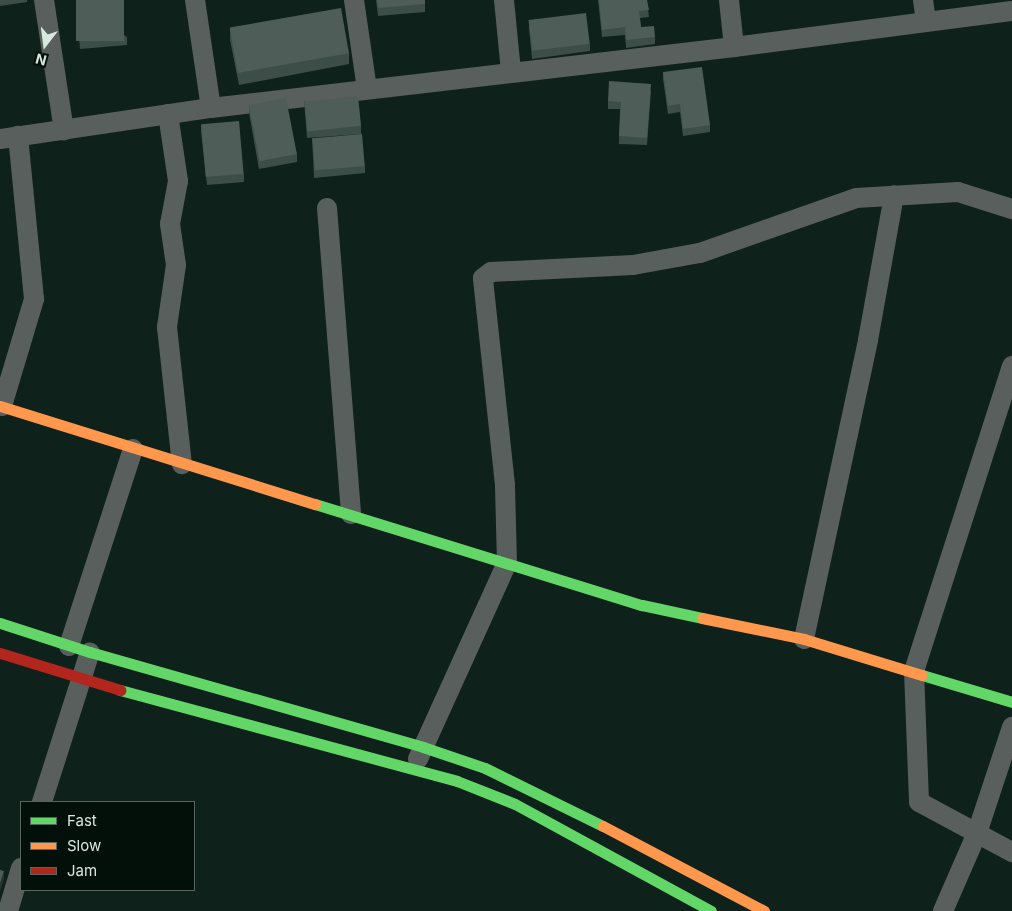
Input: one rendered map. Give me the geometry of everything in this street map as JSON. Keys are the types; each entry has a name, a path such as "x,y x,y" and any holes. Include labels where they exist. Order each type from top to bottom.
{"street":[{"path":"44,0 64,130"},
{"path":"195,0 211,108"},
{"path":"354,0 367,89"},
{"path":"504,0 511,72"},
{"path":"728,0 734,47"},
{"path":"923,0 926,22"},
{"path":"1012,11 734,47 211,108 9,138 34,299 1,406 133,449 351,514 642,605 676,614 804,639 1012,702"},
{"path":"168,114 178,181 170,224 176,265 167,327 182,464"},
{"path":"414,767 507,564 505,485 483,278 491,272 633,265 700,253 856,198 958,192 1012,209"},
{"path":"804,639 868,340 894,195"},
{"path":"326,208 351,514"},
{"path":"1012,366 914,671 919,802 1012,852"},
{"path":"69,646 133,449"},
{"path":"0,623 69,646 423,747 485,768 564,805 764,911"},
{"path":"42,801 90,652"},
{"path":"0,653 81,680 414,767 515,804 711,911"},
{"path":"943,911 977,833 1012,727"},
{"path":"8,911 13,873"}],"building":[{"path":"76,0 124,0 124,41 76,41"},
{"path":"377,0 425,0 425,4 378,8"},
{"path":"599,0 647,0 649,10 639,11 641,27 654,26 655,37 626,40 625,27 602,30"},
{"path":"341,8 349,53 238,73 230,28"},
{"path":"586,13 590,44 532,51 528,20"},
{"path":"702,67 710,125 683,129 680,104 668,106 663,72"},
{"path":"609,81 651,84 647,138 619,136 621,102 608,101"},
{"path":"358,96 361,126 307,131 304,102"},
{"path":"286,98 297,154 260,161 249,105"},
{"path":"239,121 244,174 206,177 201,124"},
{"path":"362,134 365,166 315,170 312,138"},
{"path":"0,870 4,871 0,883"}],"traffic: fast":[{"path":"315,504 642,605 702,618"},
{"path":"0,623 90,652 423,747 485,768 603,826"},
{"path":"922,675 1012,702"},
{"path":"120,690 457,781 515,804 711,911"}],"traffic: slow":[{"path":"0,406 315,504"},
{"path":"702,618 804,639 922,675"},
{"path":"603,826 764,911"}],"traffic: jam":[{"path":"0,653 120,690"}]}
